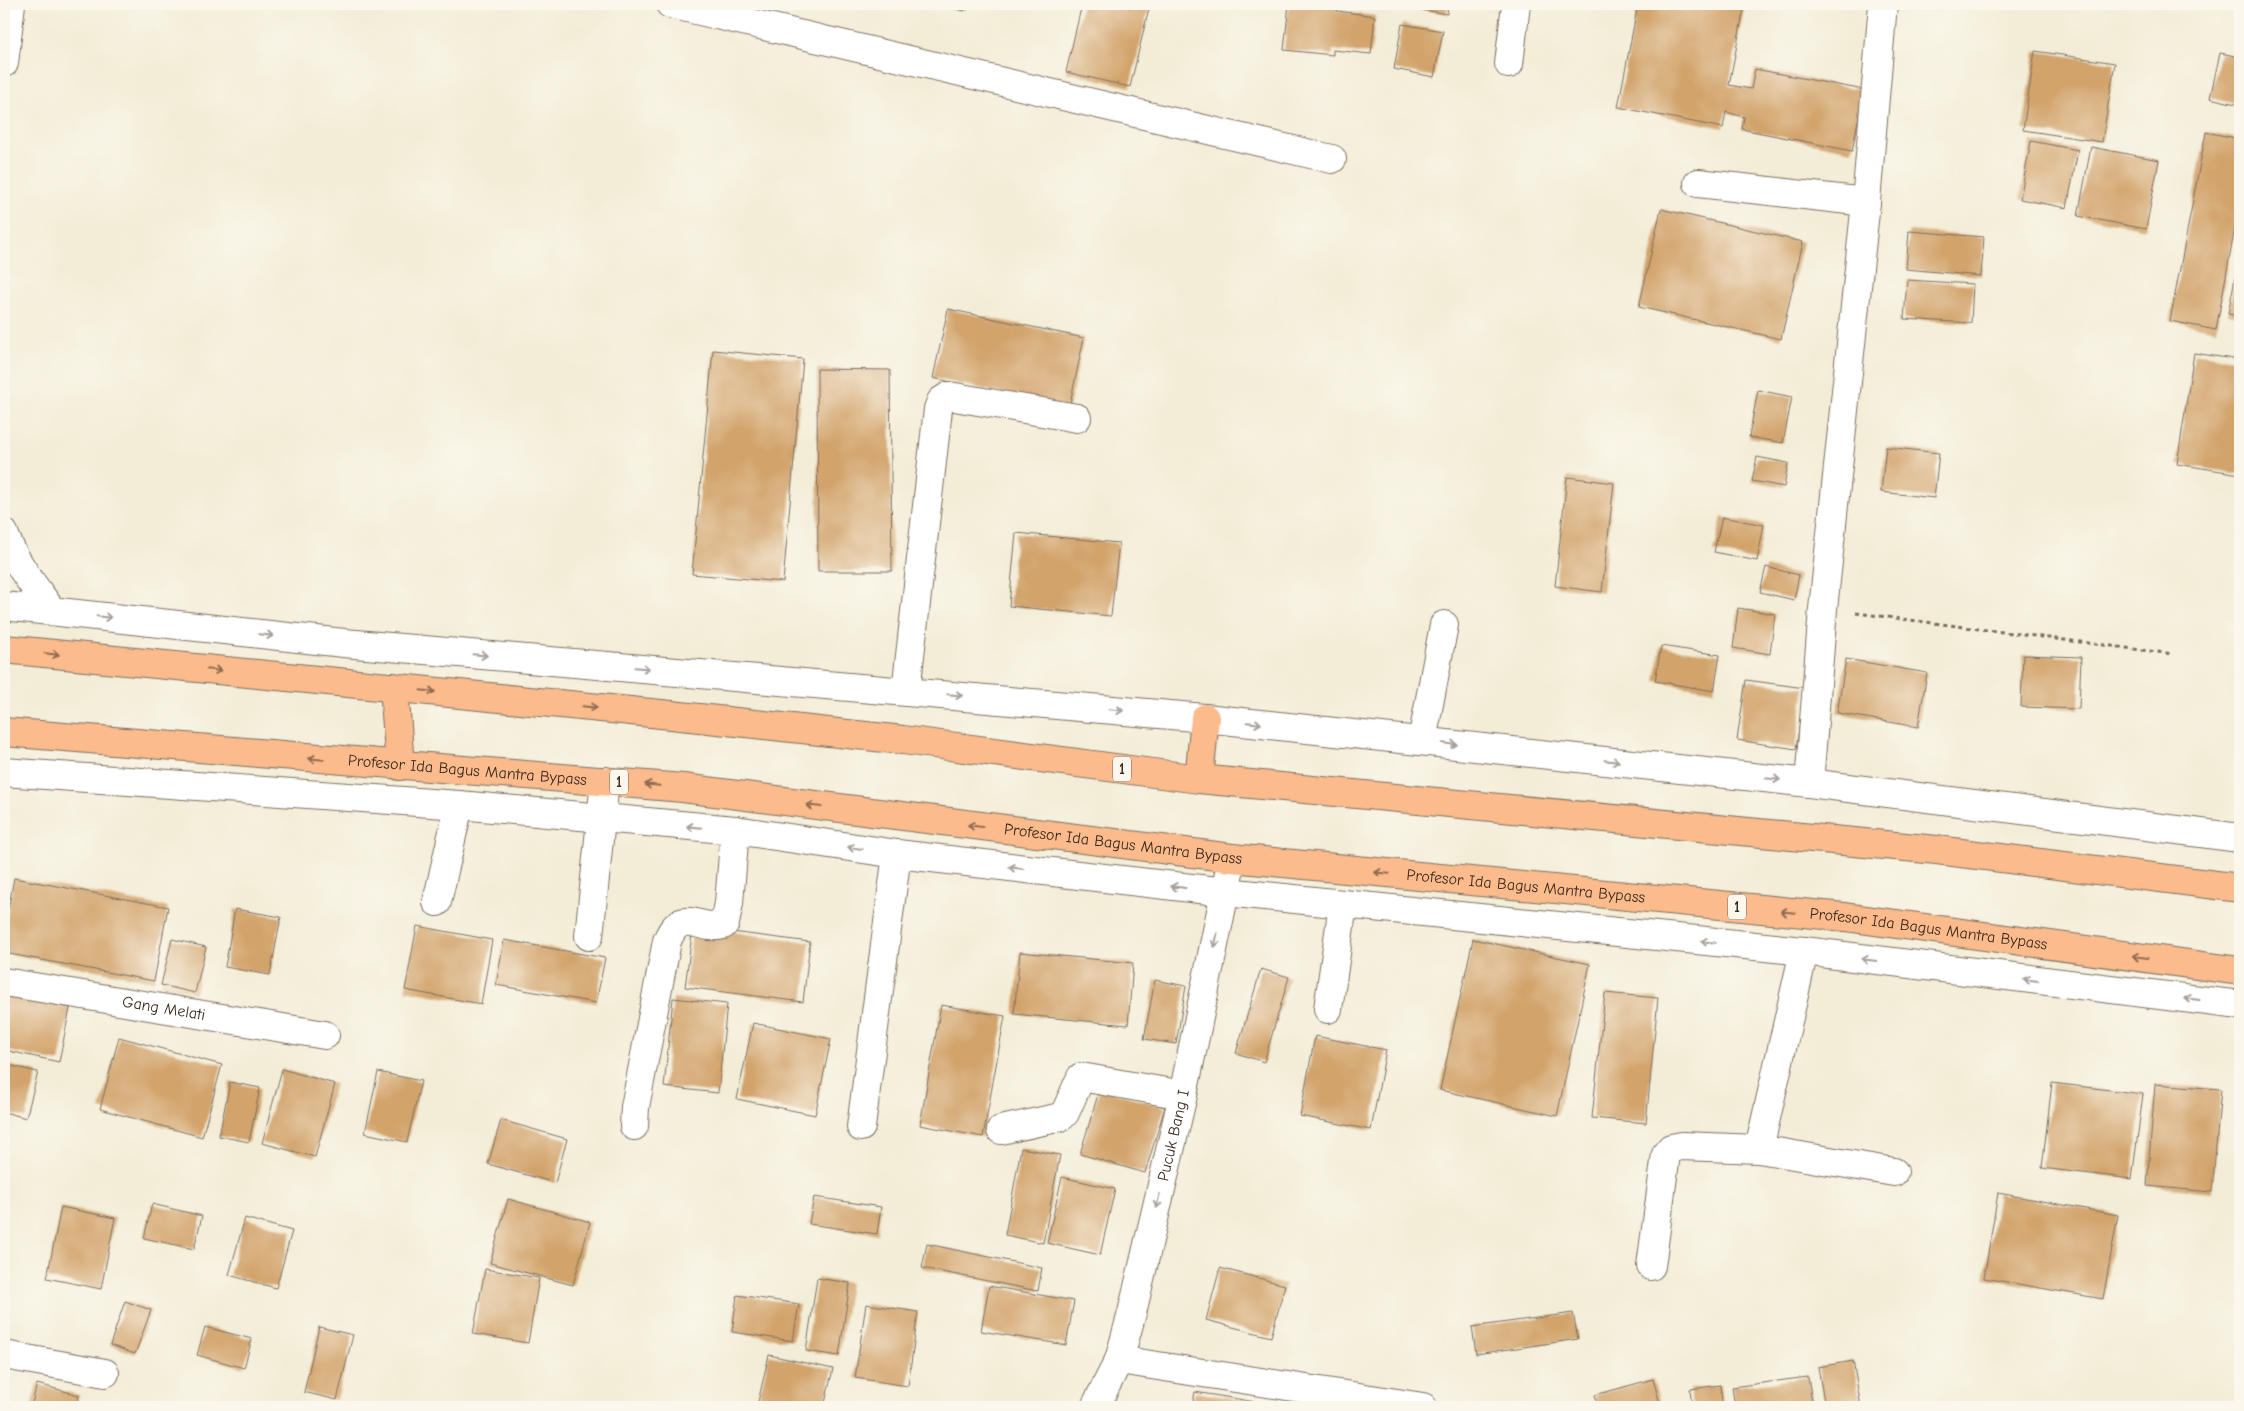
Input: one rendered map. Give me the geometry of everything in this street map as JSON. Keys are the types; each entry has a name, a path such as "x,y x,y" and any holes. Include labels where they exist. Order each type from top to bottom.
{"highway":[{"name":"1","path":"4,649 894,739 1199,779 1937,850 2240,888"},
{"path":"394,687 400,766"},
{"path":"1199,779 1205,718"},
{"name":"Profesor Ida Bagus Mantra Bypass","path":"4,732 682,788 1232,858 1845,917 2240,971"}],"street":[{"path":"4,63 12,4"},
{"path":"670,4 1332,159"},
{"path":"1509,64 1516,4"},
{"path":"1809,782 1823,609 1866,202 1883,4"},
{"path":"1698,183 1866,202"},
{"path":"906,691 938,409 941,401 949,396 1077,418"},
{"path":"4,533 8,544 26,575 52,611"},
{"path":"4,606 344,643 1205,718 1809,782 2240,838"},
{"path":"1422,741 1444,625"},
{"path":"4,772 459,805 601,820 734,830 897,854 1226,892 1804,952 2240,1005"},
{"path":"588,936 605,781"},
{"path":"437,902 459,805"},
{"path":"634,1126 635,1107 672,929 681,922 692,921 714,926 725,923 734,830"},
{"path":"862,1128 897,854"},
{"name":"Pucuk Bang I","path":"1095,1407 1119,1360 1183,1096 1232,858"},
{"path":"1328,1009 1342,904"},
{"path":"1758,1148 1804,952"},
{"name":"Gang Melati","path":"4,982 325,1035"},
{"path":"1001,1130 1061,1116 1065,1113 1081,1077 1183,1096"},
{"path":"1651,1266 1666,1154 1671,1148 1682,1146 1758,1148 1894,1172"},
{"path":"4,1355 105,1373"},
{"path":"1119,1360 1423,1407"}],"path":[{"path":"1823,609 2173,654"}],"building":[{"path":"937,4 966,4 964,11"},
{"path":"1082,4 1150,4 1130,87 1066,72"},
{"path":"1289,4 1338,4 1337,11 1375,16 1371,54 1333,50 1333,55 1284,50"},
{"path":"1406,4 1448,4 1447,14 1405,7"},
{"path":"1638,4 1745,4 1729,85 1751,89 1755,69 1864,90 1852,151 1742,129 1744,117 1726,112 1723,128 1618,107"},
{"path":"1402,24 1443,31 1434,77 1394,69"},
{"path":"2035,51 2115,63 2102,142 2023,130"},
{"path":"2220,53 2240,57 2240,105 2210,98"},
{"path":"2206,132 2240,139 2240,200 2216,330 2170,321"},
{"path":"2031,141 2078,150 2067,208 2020,199"},
{"path":"2091,147 2159,160 2146,229 2078,216"},
{"path":"1661,209 1803,242 1781,339 1639,307"},
{"path":"1909,231 1984,237 1981,276 1906,269"},
{"path":"2240,257 2240,316 2228,314"},
{"path":"1907,280 1973,284 1971,323 1904,319"},
{"path":"948,309 1084,338 1069,408 933,378"},
{"path":"713,350 803,359 783,582 692,574"},
{"path":"2194,353 2240,360 2240,474 2177,464"},
{"path":"817,369 890,370 892,571 818,571"},
{"path":"1758,390 1792,397 1783,443 1749,437"},
{"path":"1886,447 1939,453 1934,498 1881,492"},
{"path":"1757,457 1788,463 1784,487 1752,481"},
{"path":"1567,477 1614,483 1602,592 1555,586"},
{"path":"1722,517 1764,525 1757,561 1714,552"},
{"path":"1016,533 1119,543 1111,616 1009,606"},
{"path":"1766,567 1799,575 1794,600 1760,592"},
{"path":"1738,608 1775,614 1770,654 1733,648"},
{"path":"1661,646 1720,655 1714,691 1655,681"},
{"path":"2023,655 2081,657 2079,709 2021,707"},
{"path":"1846,659 1927,673 1918,727 1837,713"},
{"path":"1746,680 1805,688 1796,749 1737,740"},
{"path":"14,878 168,907 154,981 4,953 4,933"},
{"path":"235,909 281,917 270,975 225,967"},
{"path":"417,926 492,940 481,1004 405,990"},
{"path":"693,927 810,942 803,1002 685,987"},
{"path":"172,939 206,947 195,993 161,985"},
{"path":"1473,939 1590,964 1557,1116 1440,1090"},
{"path":"504,940 605,958 596,1003 496,985"},
{"path":"1020,952 1133,963 1128,1025 1014,1014"},
{"path":"1261,969 1289,977 1264,1062 1236,1053"},
{"path":"1155,980 1186,986 1176,1044 1144,1039"},
{"path":"1605,993 1658,998 1646,1123 1592,1118"},
{"path":"4,994 70,1008 59,1062 4,1050"},
{"path":"673,998 727,1004 718,1093 664,1087"},
{"path":"941,1005 1005,1016 983,1137 920,1125"},
{"path":"753,1023 831,1039 815,1115 737,1099"},
{"path":"1315,1036 1386,1050 1371,1130 1300,1116"},
{"path":"119,1037 222,1065 202,1137 100,1109"},
{"path":"4,1064 38,1072 26,1118 4,1112"},
{"path":"282,1069 335,1084 315,1157 262,1143"},
{"path":"378,1072 421,1081 407,1142 365,1133"},
{"path":"230,1082 260,1088 249,1142 219,1136"},
{"path":"2052,1083 2143,1094 2132,1179 2042,1168"},
{"path":"2155,1084 2221,1089 2212,1192 2147,1186"},
{"path":"1100,1088 1165,1107 1145,1173 1080,1154"},
{"path":"2240,1094 2240,1118 2235,1117"},
{"path":"501,1120 567,1139 555,1183 488,1164"},
{"path":"1021,1148 1060,1155 1043,1243 1005,1235"},
{"path":"1062,1177 1115,1189 1100,1255 1047,1243"},
{"path":"1998,1193 2118,1215 2103,1299 1984,1278"},
{"path":"814,1197 881,1207 877,1234 809,1224"},
{"path":"508,1199 590,1222 573,1285 490,1263"},
{"path":"152,1204 202,1216 194,1249 144,1238"},
{"path":"61,1207 115,1218 101,1289 47,1278"},
{"path":"245,1218 292,1231 276,1288 229,1275"},
{"path":"927,1244 1042,1268 1038,1291 922,1268"},
{"path":"1220,1268 1285,1285 1271,1337 1206,1320"},
{"path":"485,1269 539,1278 528,1343 473,1334"},
{"path":"817,1278 850,1283 839,1356 806,1351"},
{"path":"989,1286 1074,1301 1066,1345 981,1331"},
{"path":"737,1295 799,1304 793,1341 732,1332"},
{"path":"125,1301 151,1310 135,1354 110,1345"},
{"path":"866,1304 918,1312 908,1386 855,1378"},
{"path":"1573,1313 1578,1339 1476,1354 1472,1327"},
{"path":"205,1327 252,1339 244,1368 197,1355"},
{"path":"319,1327 353,1335 337,1400 304,1392"},
{"path":"769,1355 833,1369 824,1407 757,1406"},
{"path":"1853,1361 1861,1407 1825,1407 1818,1367"},
{"path":"1808,1377 1813,1407 1735,1407 1732,1387"},
{"path":"1653,1379 1661,1407 1598,1407 1595,1395"},
{"path":"37,1384 79,1395 76,1407 31,1407"},
{"path":"1720,1385 1723,1407 1692,1407 1690,1389"},
{"path":"1195,1392 1280,1406 1280,1407 1192,1407"}]}
